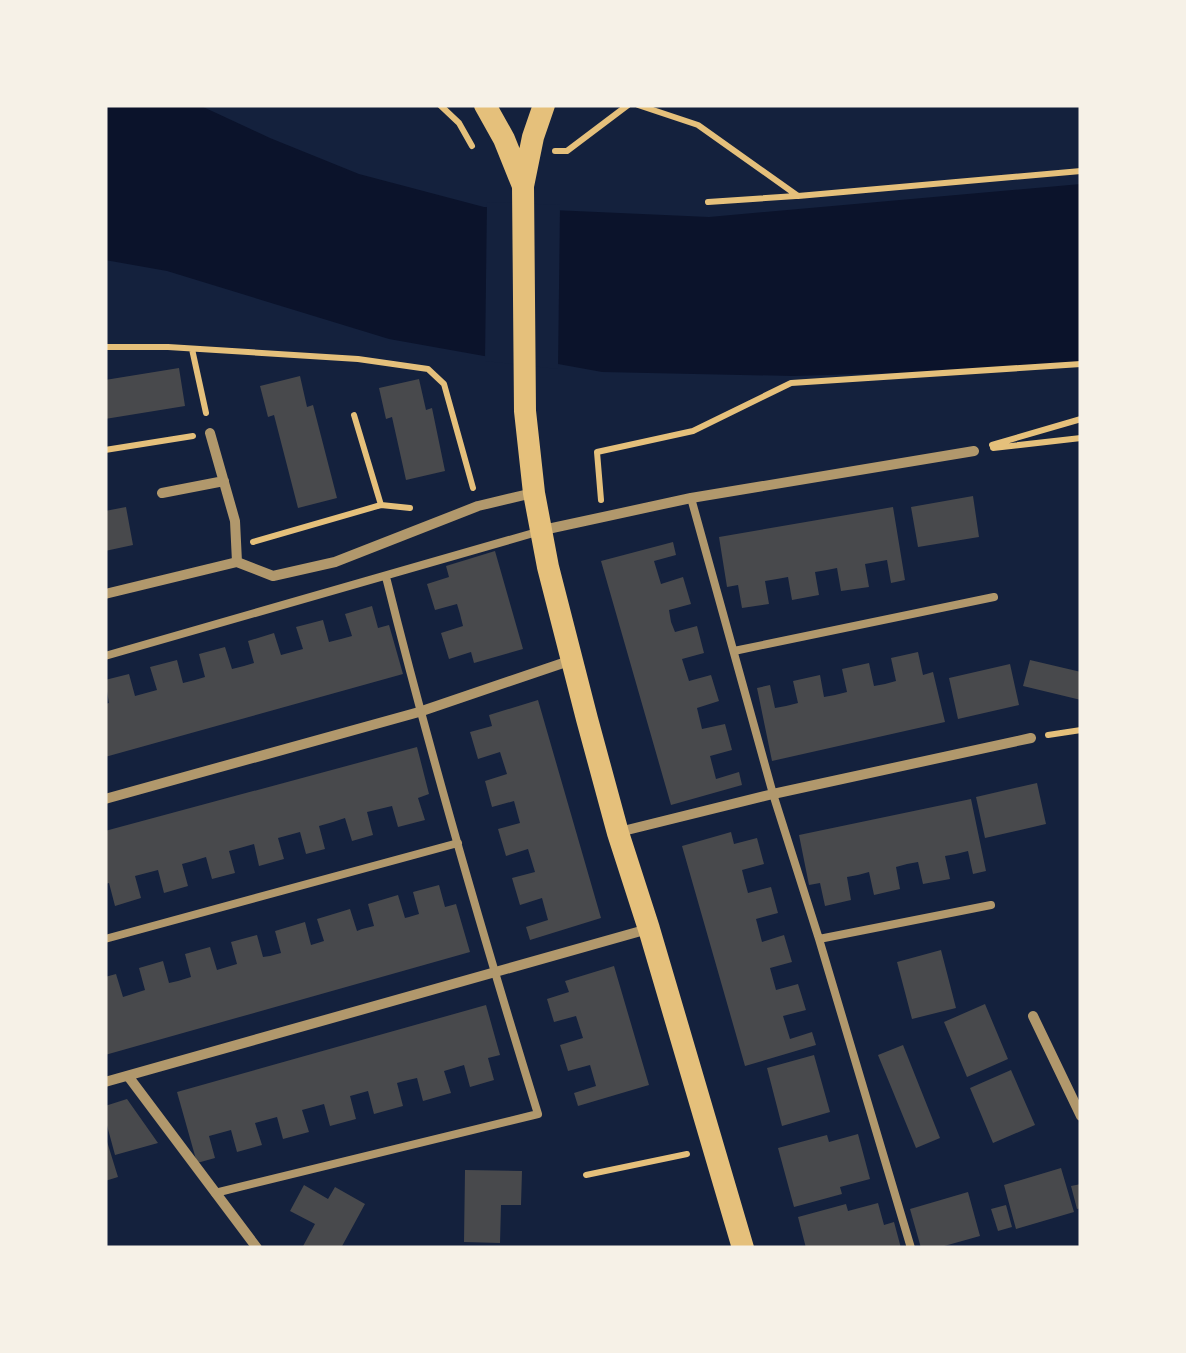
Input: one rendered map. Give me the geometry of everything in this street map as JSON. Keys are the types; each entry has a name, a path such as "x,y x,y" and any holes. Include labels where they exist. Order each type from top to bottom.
{"main road":[{"path":"485,105 524,186"},
{"path":"544,105 524,186 524,411 534,493 572,660 618,833 742,1248"}],"street":[{"path":"210,433 235,521 237,562"},
{"path":"541,530 691,498 974,451"},
{"path":"162,493 224,480"},
{"path":"105,594 237,562 272,576 335,562 478,506 534,493"},
{"path":"105,799 420,712 572,660"},
{"path":"618,833 773,794 1031,738"},
{"path":"105,1082 649,929"},
{"path":"1033,1016 1081,1116"},
{"path":"128,1076 256,1248"}],"lane":[{"path":"691,498 773,794 911,1248"},
{"path":"105,656 541,530"},
{"path":"215,1194 538,1114 494,974 386,577"},
{"path":"734,651 994,597"},
{"path":"105,939 458,843"},
{"path":"820,939 992,905"}],"path":[{"path":"638,105 698,125 798,196"},
{"path":"708,202 1081,171"},
{"path":"105,347 358,358 428,369 444,384 473,488 457,494"},
{"path":"105,450 210,433 192,349"},
{"path":"602,516 598,452 693,431 791,383 1081,364"},
{"path":"354,415 381,505"},
{"path":"974,451 1081,418"},
{"path":"974,451 1081,438"},
{"path":"236,547 381,505 410,508 425,504"},
{"path":"1031,738 1081,730"},
{"path":"586,1175 713,1148"}],"water":[{"path":"105,105 199,105 359,174 484,207 709,217 1081,184 1081,361 963,371 793,376 602,372 389,339 167,271 105,260"}],"pier":[{"path":"487,202 560,205 558,369 485,361"}],"building":[{"path":"179,368 185,406 105,419 105,380"},
{"path":"300,376 307,407 313,405 337,498 298,508 274,415 268,417 260,386"},
{"path":"419,379 426,410 432,408 445,471 406,480 392,417 386,419 379,388"},
{"path":"973,496 979,537 918,547 911,507"},
{"path":"126,507 133,545 105,551 105,511"},
{"path":"893,507 905,580 891,583 887,560 865,564 869,587 841,591 837,568 815,572 819,595 792,600 788,577 765,581 769,604 742,608 738,585 727,587 719,537"},
{"path":"673,542 676,555 654,561 661,584 683,577 691,604 669,610 671,622 675,632 697,626 704,653 682,659 689,681 711,675 719,701 697,708 702,729 725,724 732,750 710,756 716,779 739,772 742,785 671,805 601,561"},
{"path":"495,551 523,649 474,663 471,652 449,659 441,633 463,626 460,614 457,604 435,610 427,584 449,577 446,566"},
{"path":"372,606 378,628 389,625 403,674 105,757 105,704 109,703 105,680 129,674 135,696 157,690 150,667 177,660 183,683 195,680 205,677 199,654 225,647 232,669 244,666 254,663 248,641 274,633 281,655 303,649 296,627 323,620 329,642 352,636 345,614"},
{"path":"918,652 923,675 933,672 945,722 772,761 757,688 770,685 775,708 786,706 798,703 793,681 820,675 824,697 835,695 847,692 842,669 869,663 874,686 885,684 896,681 891,658"},
{"path":"1030,660 1081,672 1081,700 1023,686"},
{"path":"1010,664 1019,705 958,719 949,678"},
{"path":"538,700 601,918 530,940 526,927 548,920 542,898 520,905 512,878 535,872 528,849 506,856 498,829 520,823 514,801 492,807 485,781 507,774 500,752 478,759 470,732 492,726 489,715"},
{"path":"417,747 429,794 418,798 425,820 398,827 392,806 367,812 373,835 352,841 345,818 319,826 325,849 306,854 300,832 278,838 284,859 259,866 254,844 229,851 235,873 212,879 206,857 182,864 188,886 164,893 158,870 135,876 141,898 115,906 109,883 105,884 105,831"},
{"path":"1037,783 1046,824 985,838 976,797"},
{"path":"971,799 986,871 973,874 968,851 945,856 950,879 923,884 918,862 907,864 896,867 900,889 874,895 869,872 847,877 851,900 825,906 820,883 809,885 799,835"},
{"path":"731,832 734,844 757,838 764,864 742,870 748,893 771,887 778,913 756,919 762,942 784,935 792,962 770,968 776,990 798,984 806,1010 783,1016 790,1039 812,1032 816,1045 745,1066 682,846"},
{"path":"439,885 445,907 456,904 470,952 105,1055 105,977 116,974 123,997 145,990 139,968 163,961 169,983 178,981 191,977 185,954 210,947 217,970 237,964 231,942 257,935 263,957 281,953 275,931 305,922 311,945 324,941 317,919 350,909 357,931 374,926 368,904 398,895 405,918 409,917 419,914 413,892"},
{"path":"941,950 956,1008 912,1019 897,962"},
{"path":"614,966 649,1085 578,1106 574,1093 596,1086 590,1065 568,1071 560,1045 583,1038 576,1016 554,1022 547,999 569,992 565,981"},
{"path":"985,1004 1008,1059 967,1077 944,1022"},
{"path":"486,1005 500,1055 488,1058 494,1080 470,1087 464,1065 444,1071 451,1093 423,1101 417,1078 404,1081 397,1083 403,1106 374,1114 368,1091 350,1096 356,1119 330,1126 324,1104 302,1110 309,1132 283,1139 277,1117 255,1123 262,1145 237,1152 231,1130 209,1136 215,1158 197,1163 177,1092"},
{"path":"903,1045 940,1138 916,1148 878,1055"},
{"path":"814,1055 830,1112 782,1126 767,1068"},
{"path":"1011,1070 1035,1125 993,1143 970,1088"},
{"path":"127,1099 158,1143 115,1155 105,1106"},
{"path":"858,1134 870,1179 840,1187 842,1194 794,1207 778,1148 827,1135 829,1142"},
{"path":"105,1135 118,1177 105,1181"},
{"path":"1061,1168 1074,1212 1016,1229 1004,1185"},
{"path":"465,1170 522,1171 521,1205 501,1205 500,1243 464,1242"},
{"path":"1081,1184 1081,1208 1077,1209 1071,1186"},
{"path":"304,1185 328,1199 335,1187 365,1204 341,1248 302,1248 315,1224 290,1211"},
{"path":"968,1192 980,1236 937,1248 921,1248 910,1209"},
{"path":"878,1203 884,1225 894,1222 901,1248 806,1248 798,1217 846,1204 848,1211"},
{"path":"1006,1205 1012,1227 998,1231 991,1209"}]}
